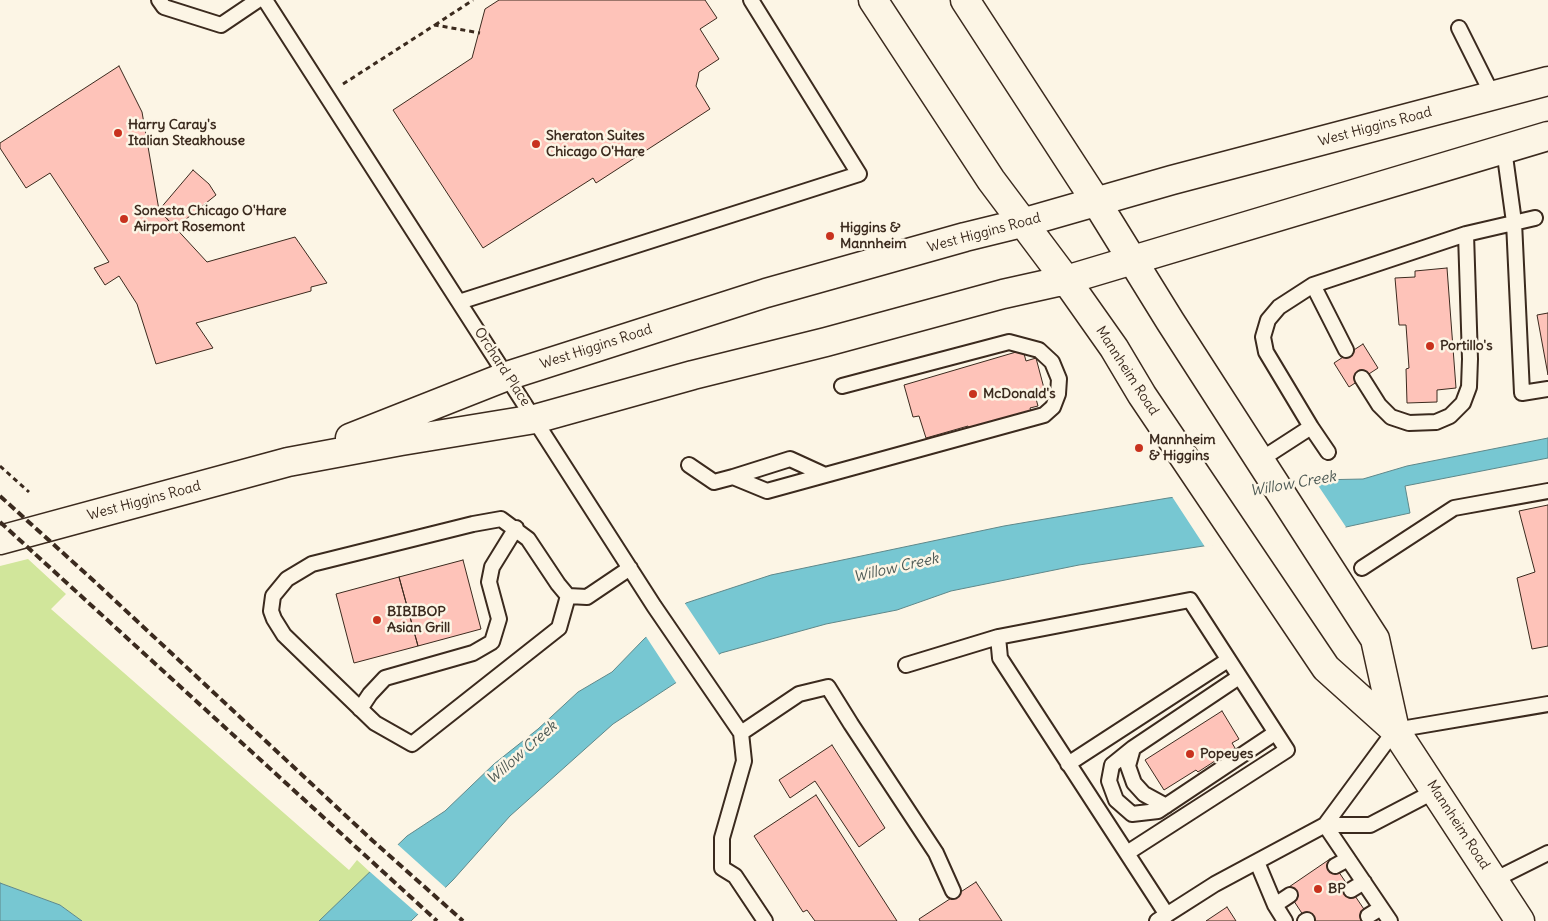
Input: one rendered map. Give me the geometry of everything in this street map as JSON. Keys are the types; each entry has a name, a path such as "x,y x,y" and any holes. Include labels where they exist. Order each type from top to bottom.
{"main road":[{"name":"Mannheim Road","path":"874,0 991,180 1114,348 1142,395 1326,668 1395,730 1506,906"},
{"name":"Mannheim Road","path":"965,0 1375,639 1395,730"},
{"name":"West Higgins Road","path":"288,462 507,376 766,293 1172,180 1548,81"},
{"name":"West Higgins Road","path":"0,540 288,462 400,441 535,420 693,375 845,337 1003,294 1066,280 1548,136"}],"lane":[{"path":"159,0 164,7 221,24 258,0"},
{"name":"Orchard Place","path":"265,0 630,568 741,733"},
{"path":"459,302 859,174 751,0"},
{"path":"1459,28 1493,96"},
{"path":"1504,150 1514,222 1522,393 1548,389"},
{"path":"1328,452 1266,352 1264,337 1268,320 1280,307 1313,285 1466,234 1535,218"},
{"path":"1362,378 1379,405 1391,417 1409,423 1436,422 1450,416 1463,404 1469,387 1470,368 1466,234"},
{"path":"1313,285 1346,350"},
{"path":"733,477 767,491 1044,415 1053,407 1058,394 1058,379 1052,362 1039,350 1009,342 842,386"},
{"path":"1264,465 1311,426"},
{"path":"689,466 714,482 790,459 825,475"},
{"path":"1362,568 1454,508 1548,491"},
{"path":"568,596 559,628 412,744 375,723 360,709 284,634 271,611 273,596 287,579 312,564 472,524 501,519 528,538 568,596 587,597 630,568"},
{"path":"360,709 370,694 385,678 473,653 492,642 500,619 489,582 492,568 516,528"},
{"path":"906,665 998,637 1190,600 1287,750 1127,853"},
{"path":"998,637 1000,658 1127,853 1162,918 1215,884 1325,825 1395,730 1548,704"},
{"path":"1068,764 1228,660"},
{"path":"1239,677 1133,748 1112,765 1109,781 1116,800 1132,814 1158,811 1275,733"},
{"path":"765,921 735,876 722,868 722,838 744,761 741,733 799,694 828,687 936,853 953,891"},
{"path":"1133,748 1128,766 1134,782 1144,794 1166,806"},
{"path":"1325,825 1370,826 1435,791"},
{"path":"1325,825 1390,921"},
{"path":"1506,906 1548,853"},
{"path":"1335,866 1348,858"},
{"path":"1257,862 1275,905 1285,921"},
{"path":"1351,890 1364,882"},
{"path":"1275,905 1290,895"},
{"path":"1368,916 1381,908"}],"path":[{"path":"326,95 473,0"},
{"path":"435,25 480,32"},
{"path":"0,466 29,492"}],"green space":[{"path":"28,559 66,594 51,609 349,870 357,860 371,873 319,921 82,921 60,905 0,883 0,566"}],"water":[{"name":"Willow Creek","path":"1548,438 1548,458 1405,486 1410,513 1346,527 1341,525 1079,565 951,591 897,610 826,624 721,653 613,724 510,816 453,880 411,921 319,921 407,836 445,811 494,764 538,729 578,692 612,672 644,639 686,603 771,575 1004,526 1168,498 1315,480 1363,479 1407,466"},
{"path":"0,883 60,905 82,921 0,921"}],"pier":[{"path":"1313,478 1346,527 1205,547 1171,495"},
{"path":"684,602 720,656 677,684 645,635"},
{"path":"396,843 447,889 420,916 369,871"}],"building":[{"name":"Sheraton Suites Chicago O'Hare","path":"499,0 705,0 717,18 700,29 719,59 699,72 696,86 710,109 596,183 593,178 483,248 393,110 472,58 485,9"},
{"name":"Sonesta Chicago O'Hare Airport Rosemont","path":"119,66 142,112 159,210 207,262 295,237 327,283 311,287 311,291 196,323 213,348 156,364 137,304 119,276 105,285 94,268 109,262 50,173 26,188 0,148 0,143"},
{"path":"193,170 209,184 216,195 175,228 159,210"},
{"name":"Portillo's","path":"1447,268 1456,388 1437,390 1437,402 1407,403 1406,369 1409,368 1406,325 1399,325 1395,278 1415,277 1415,271"},
{"path":"1548,313 1548,375 1537,315"},
{"path":"1363,344 1378,368 1349,387 1334,363"},
{"name":"McDonald's","path":"1023,350 1026,361 1036,358 1045,392 1035,395 1038,406 1030,408 1032,415 970,433 968,426 926,438 919,416 913,417 904,385"},
{"path":"1548,505 1548,646 1532,649 1517,578 1535,572 1519,511"},
{"path":"463,560 481,629 418,646 399,577"},
{"name":"BIBIBOP Asian Grill","path":"399,577 418,646 354,663 336,594"},
{"name":"Popeyes","path":"1222,711 1239,739 1232,743 1235,748 1198,772 1196,770 1164,790 1145,760"},
{"path":"832,745 885,828 859,847 815,781 790,798 779,780"},
{"path":"816,795 897,921 815,921 807,910 803,912 754,836"},
{"name":"BP","path":"1330,859 1372,921 1307,921 1286,889"},
{"path":"976,882 1002,921 920,921 919,919"},
{"path":"1227,907 1236,921 1206,921"}],"railway":[{"path":"0,496 373,841 463,921"},
{"path":"0,522 437,921"}],"place":[{"name":"Harry Caray's Italian Steakhouse","path":"118,133"},
{"name":"Sheraton Suites Chicago O'Hare","path":"536,144"},
{"name":"Sonesta Chicago O'Hare Airport Rosemont","path":"124,219"},
{"name":"Higgins & Mannheim","path":"830,236"},
{"name":"Portillo's","path":"1430,346"},
{"name":"McDonald's","path":"973,394"},
{"name":"Mannheim & Higgins","path":"1139,448"},
{"name":"BIBIBOP Asian Grill","path":"377,620"},
{"name":"Popeyes","path":"1190,754"},
{"name":"BP","path":"1318,889"}]}
